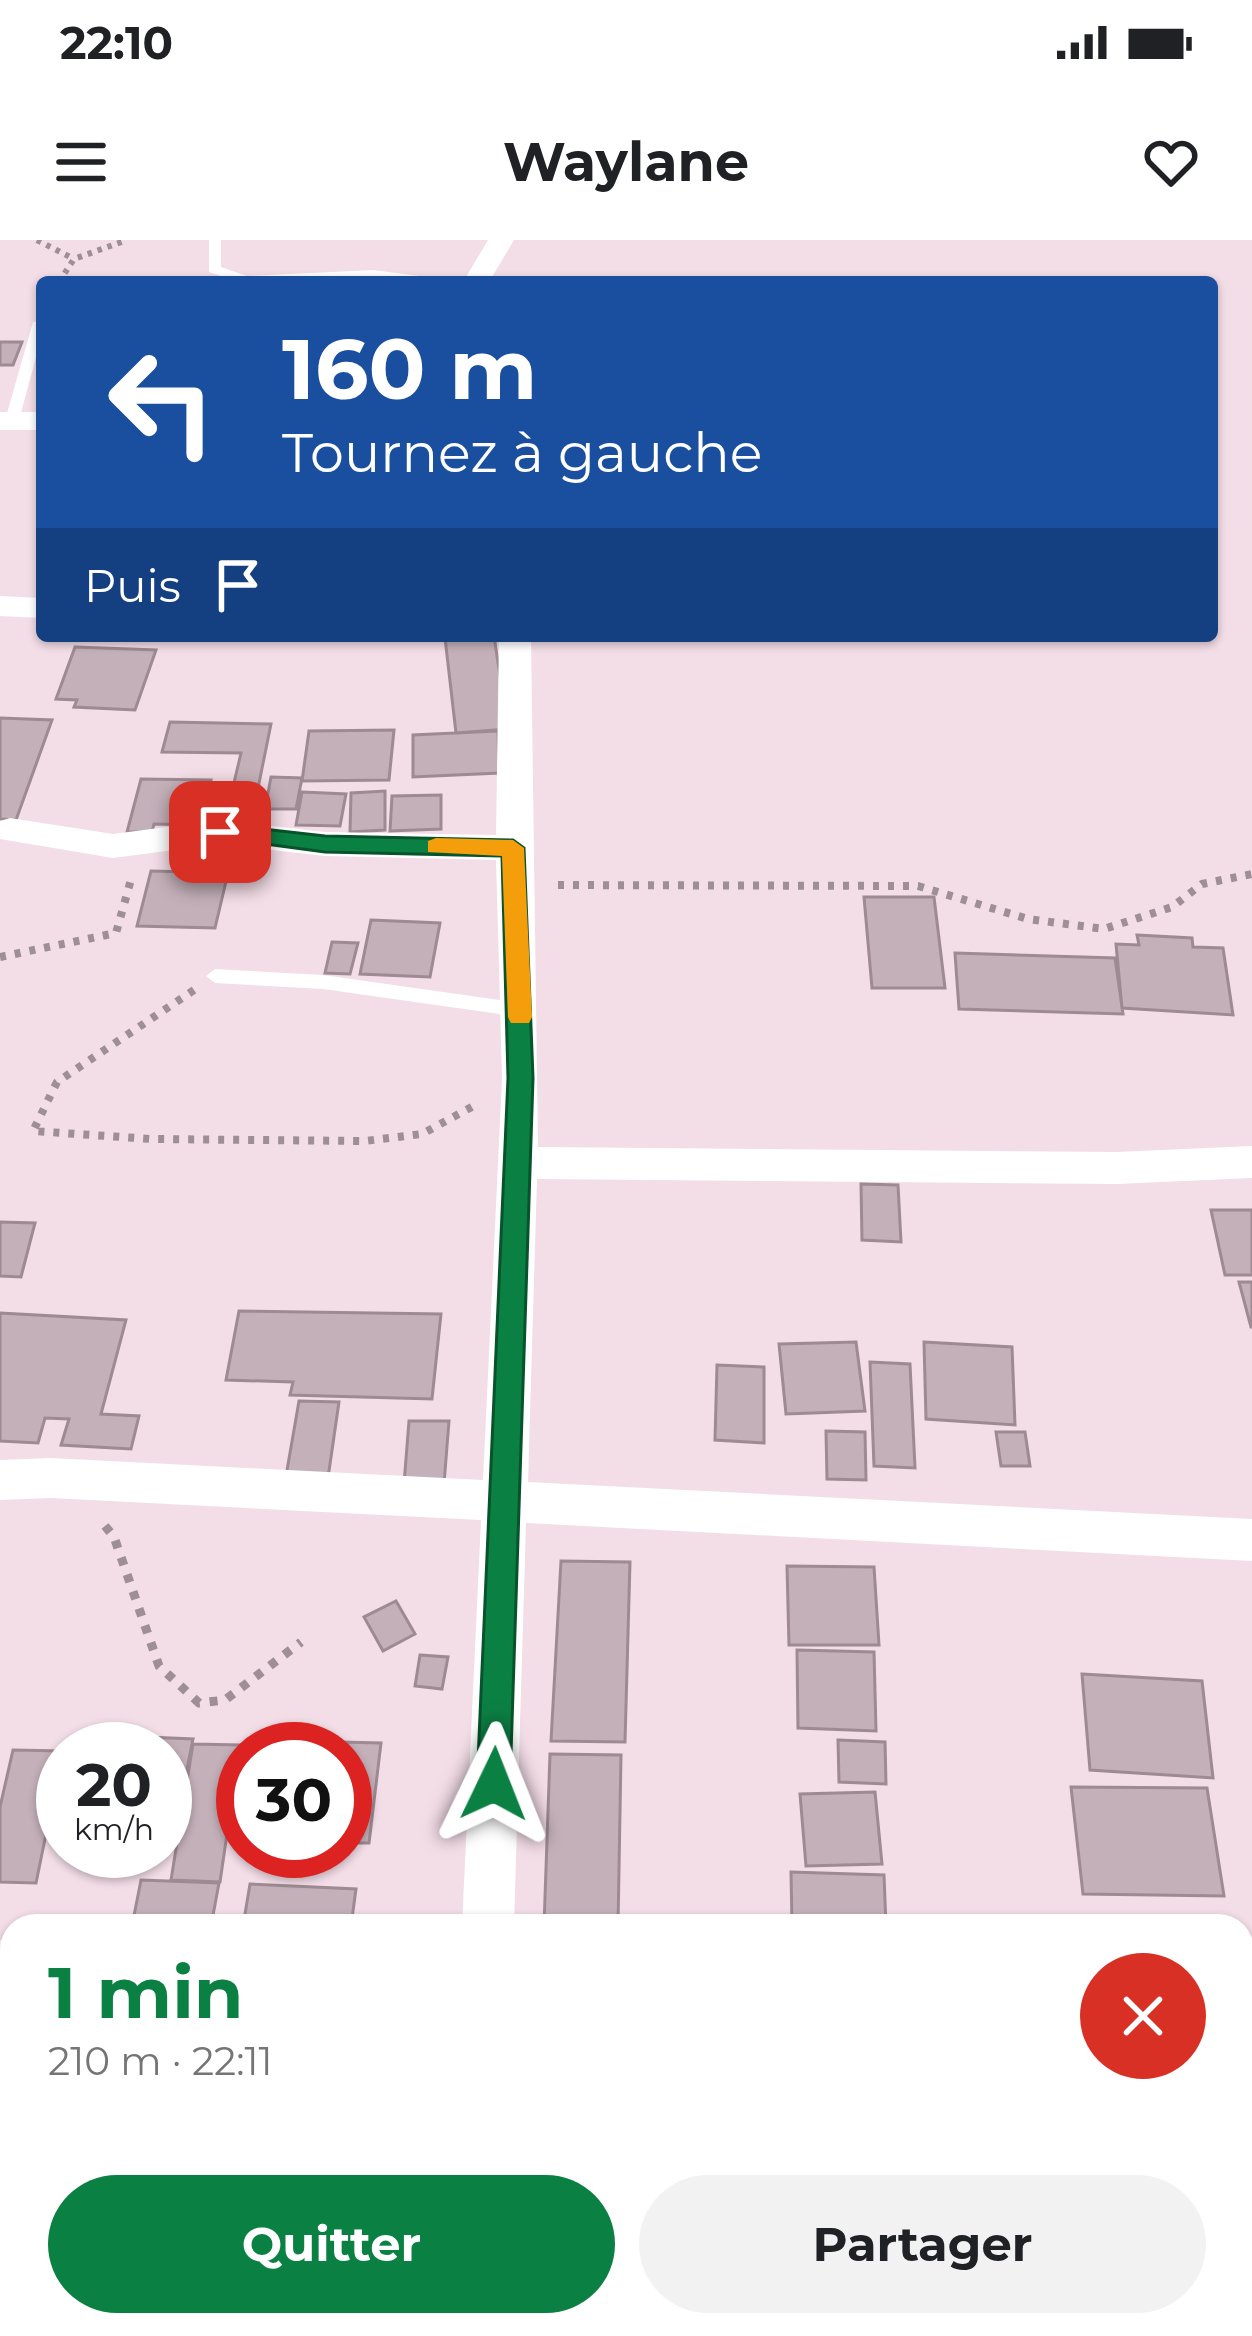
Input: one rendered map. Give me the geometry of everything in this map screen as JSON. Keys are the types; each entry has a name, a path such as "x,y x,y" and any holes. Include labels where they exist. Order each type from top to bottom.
{"street":[{"path":"471,240 474,276"},
{"path":"478,276 501,240"},
{"path":"0,606 36,608"},
{"path":"488,1914 520,1082 515,642"},
{"path":"10,830 113,846 220,832 514,867"},
{"path":"517,1163 1117,1168 1252,1162"},
{"path":"0,1480 77,1480 1252,1540"}],"lane":[{"path":"215,240 214,269 234,276"},
{"path":"317,276 373,276"},
{"path":"18,421 36,335"},
{"path":"215,976 322,982 520,1010"}],"path":[{"path":"37,240 74,259"},
{"path":"63,276 74,259 127,240"},
{"path":"0,957 116,933 134,880 113,846"},
{"path":"514,867 918,886 1028,919 1104,929 1172,907 1202,884 1252,874"},
{"path":"215,976 58,1082 33,1131 151,1139 365,1141 422,1134 520,1082"},
{"path":"77,1480 85,1504 114,1537 159,1666 199,1703 225,1700 301,1642"}],"building":[{"path":"0,342 22,342 13,365 0,365"},
{"path":"445,642 495,642 508,729 456,733"},
{"path":"75,647 156,650 135,710 74,707 77,700 56,699"},
{"path":"0,718 52,720 16,820 0,819"},
{"path":"170,722 271,724 258,788 233,787 241,753 162,752"},
{"path":"394,730 389,780 302,781 309,731"},
{"path":"498,731 499,773 413,777 413,735"},
{"path":"271,777 302,778 296,809 265,809"},
{"path":"141,779 211,780 201,825 154,824 152,832 127,832"},
{"path":"385,791 385,830 350,832 351,793"},
{"path":"302,792 346,794 340,826 296,825"},
{"path":"441,795 441,829 390,831 392,796"},
{"path":"151,871 228,873 215,928 137,926"},
{"path":"864,897 934,897 945,988 872,988"},
{"path":"371,920 440,923 430,977 360,974"},
{"path":"1137,935 1192,938 1193,947 1223,948 1233,1015 1122,1008 1116,944 1139,945"},
{"path":"332,942 358,943 350,974 325,973"},
{"path":"955,953 1115,958 1123,1014 959,1009"},
{"path":"861,1184 898,1185 901,1242 862,1240"},
{"path":"1211,1210 1252,1210 1252,1275 1225,1275"},
{"path":"0,1222 35,1223 21,1277 0,1276"},
{"path":"1239,1282 1252,1282 1252,1327 1251,1327"},
{"path":"239,1311 441,1314 432,1399 290,1395 293,1382 226,1380"},
{"path":"0,1313 126,1320 101,1414 139,1416 131,1449 61,1445 69,1419 45,1418 38,1443 0,1441"},
{"path":"856,1342 865,1411 786,1414 779,1344"},
{"path":"924,1342 1012,1347 1015,1425 926,1419"},
{"path":"870,1362 910,1364 915,1468 874,1466"},
{"path":"717,1365 764,1367 764,1443 715,1440"},
{"path":"299,1401 339,1402 328,1478 286,1476"},
{"path":"409,1421 449,1421 444,1484 404,1484"},
{"path":"826,1431 865,1432 866,1480 827,1479"},
{"path":"996,1432 1025,1432 1030,1466 1001,1466"},
{"path":"561,1561 630,1562 625,1742 551,1741"},
{"path":"787,1566 874,1567 879,1645 789,1645"},
{"path":"396,1601 415,1634 383,1651 364,1617"},
{"path":"797,1650 874,1652 876,1731 798,1728"},
{"path":"420,1655 448,1657 442,1689 415,1686"},
{"path":"1082,1674 1202,1681 1213,1778 1090,1770"},
{"path":"838,1740 885,1742 886,1784 839,1782"},
{"path":"372,1743 381,1743 372,1818"},
{"path":"193,1744 216,1744 216,1878 220,1882 171,1880 192,1878"},
{"path":"13,1750 36,1750 36,1883 0,1882 0,1807"},
{"path":"550,1754 621,1755 618,1914 544,1914"},
{"path":"1071,1787 1207,1788 1224,1896 1083,1894"},
{"path":"875,1792 882,1864 806,1866 800,1794"},
{"path":"791,1872 884,1875 886,1914 792,1914"},
{"path":"141,1880 219,1883 213,1914 134,1914"},
{"path":"250,1884 356,1889 353,1914 245,1914"}],"slow traffic":[{"path":"436,846 513,848 520,1017"}],"route":[{"path":"220,832 325,844 513,848 520,1078 494,1784"}]}
